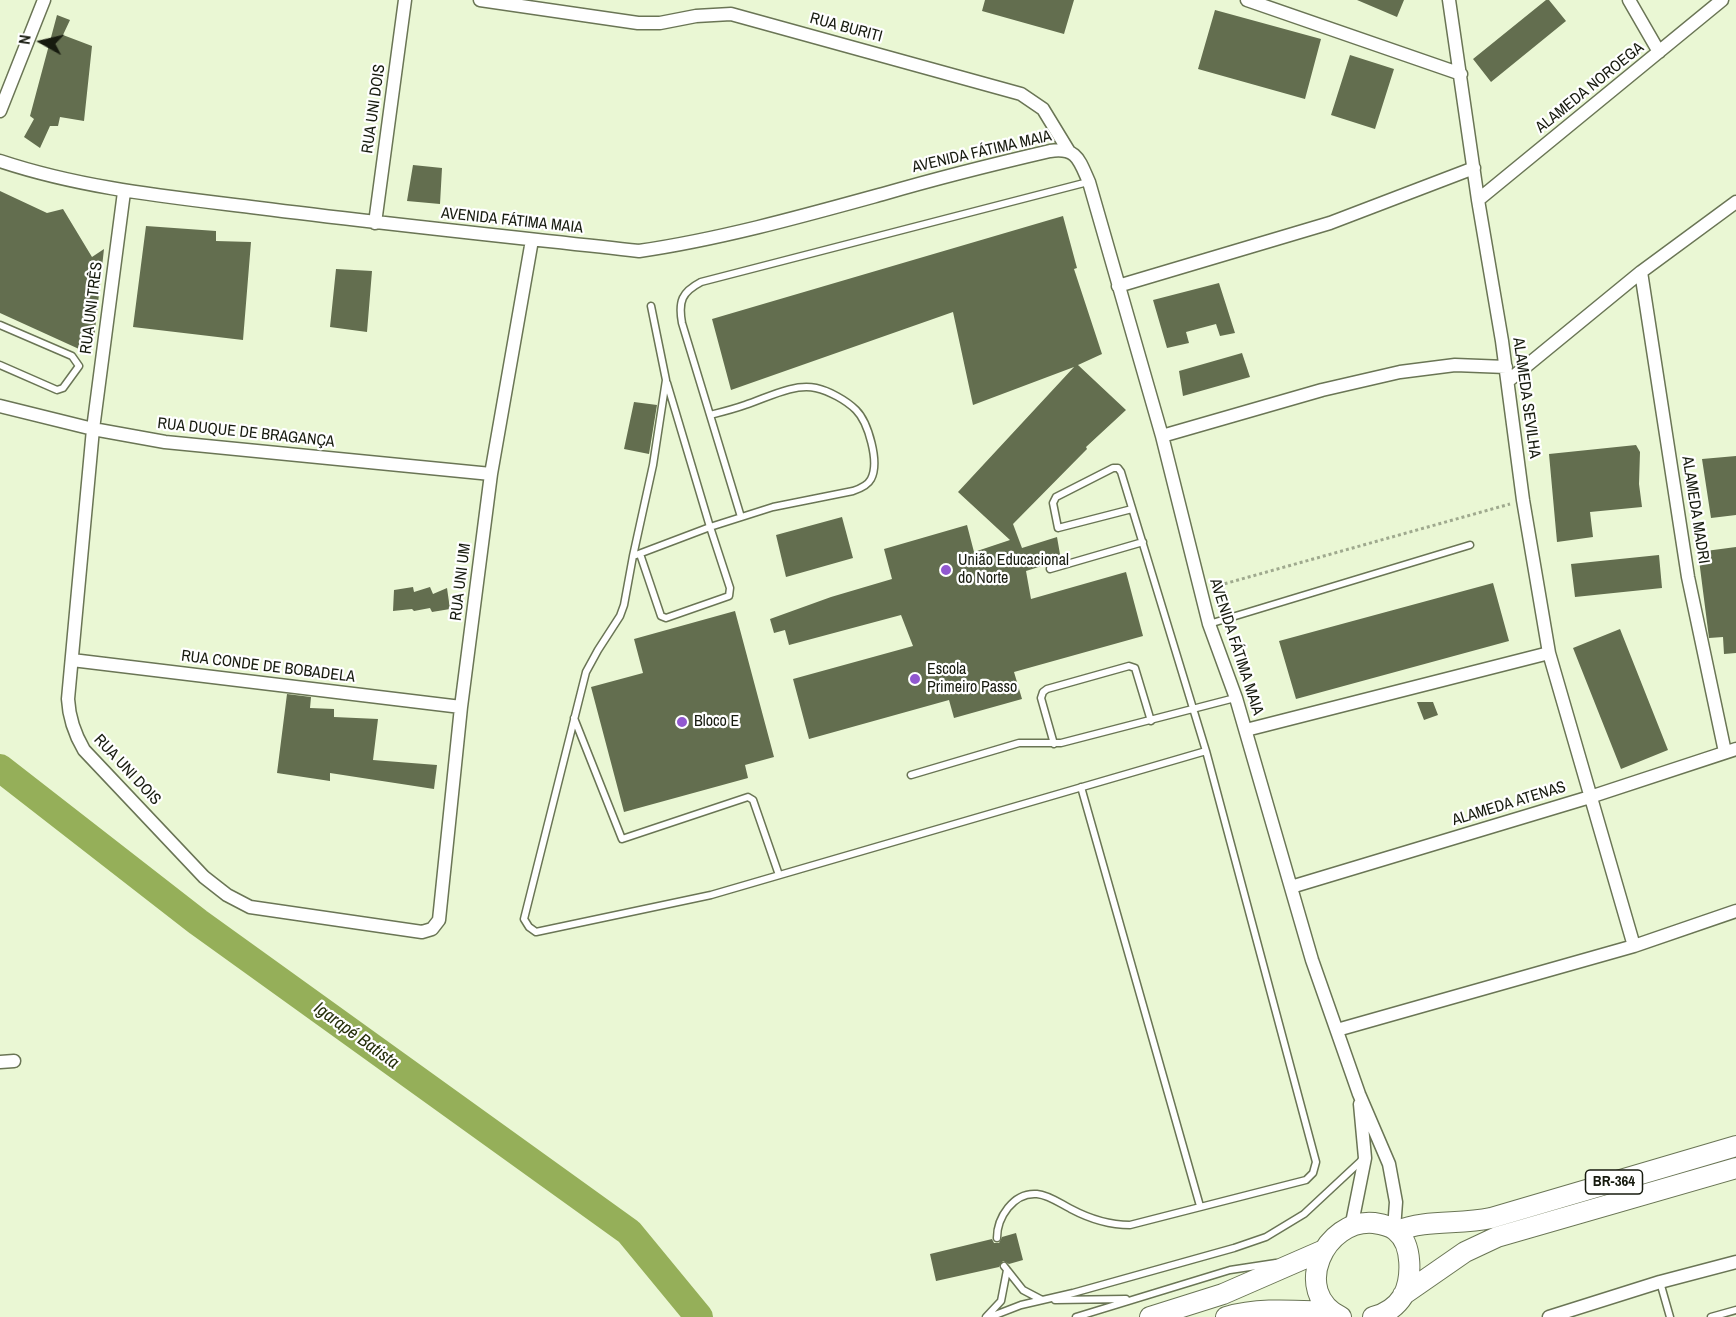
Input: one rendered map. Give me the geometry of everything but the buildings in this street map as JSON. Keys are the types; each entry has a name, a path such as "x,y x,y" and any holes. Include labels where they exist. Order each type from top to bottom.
{"main road":[{"name":"BR-364","path":"1351,1227 1373,1223 1395,1230 1411,1226 1464,1223 1491,1218 1736,1146"},
{"name":"BR-364","path":"1373,1317 1387,1312 1403,1295 1465,1252 1497,1237 1736,1168"},
{"path":"1150,1317 1223,1294 1324,1250 1351,1227"},
{"path":"1395,1230 1401,1236 1410,1263 1403,1295"},
{"path":"1324,1250 1317,1270 1317,1292 1323,1304 1336,1315"},
{"path":"1226,1317 1242,1312 1269,1310 1336,1315"}],"street":[{"path":"0,111 44,0"},
{"name":"RUA UNI DOIS","path":"375,223 405,0"},
{"name":"RUA BURITI","path":"480,0 638,23 731,14 1021,94 1043,109 1068,150"},
{"path":"1247,0 1461,74"},
{"name":"ALAMEDA SEVILHA","path":"1449,0 1478,200 1506,367 1523,500 1549,653 1634,946"},
{"path":"1629,0 1659,52"},
{"name":"ALAMEDA NOROEGA","path":"1478,200 1722,0"},
{"name":"AVENIDA FÁTIMA MAIA","path":"0,161 40,174 124,192 375,223 639,251 672,246 806,215 937,178 1050,151 1068,150 1079,161 1089,182 1162,436 1199,590 1246,730 1312,960 1359,1094 1389,1164 1396,1202 1395,1230"},
{"path":"1118,286 1330,223 1474,168"},
{"name":"RUA UNI TRÊS","path":"93,429 124,192"},
{"path":"1508,381 1641,272 1736,202"},
{"name":"RUA UNI UM","path":"432,929 439,920 461,707 491,474 532,240"},
{"name":"ALAMEDA MADRI","path":"1641,272 1688,577 1731,750"},
{"path":"1162,436 1322,390 1400,372 1455,365 1506,367"},
{"name":"RUA DUQUE DE BRAGANÇA","path":"0,406 93,429 165,442 491,474"},
{"name":"RUA UNI DOIS","path":"93,429 68,699 69,718 84,750 204,877 227,895 250,907 422,932 432,929"},
{"path":"1246,730 1549,653"},
{"name":"RUA CONDE DE BOBADELA","path":"72,660 461,707"},
{"name":"ALAMEDA ATENAS","path":"1291,887 1590,797 1731,750"},
{"path":"1337,1030 1634,946 1736,911"},
{"path":"0,1062 14,1061"},
{"name":"AVENIDA FÁTIMA MAIA","path":"1351,1227 1365,1158 1359,1094"},
{"path":"1549,1317 1660,1282 1736,1262"}],"lane":[{"path":"741,517 682,323 679,307 684,295 691,287 701,282 1089,182"},
{"path":"636,555 663,618 729,597 730,588 666,380 651,306"},
{"path":"0,325 72,356 79,366 63,388 57,390 0,364"},
{"path":"666,380 653,465 624,605 620,616 591,661 574,717 524,920 536,932 711,895 1206,751"},
{"path":"636,555 773,507 853,491 863,487 871,480 874,454 867,426 858,411 850,404 826,391 815,388 795,388 710,416"},
{"path":"997,1238 997,1227 1002,1216 1012,1203 1025,1195 1038,1194 1111,1225 1130,1225 1306,1180 1313,1173 1316,1162 1206,751 1121,472 1118,468 1113,468 1056,497 1053,503 1058,528 1132,509"},
{"path":"1050,569 1143,542"},
{"path":"1209,624 1470,545"},
{"path":"1054,744 1041,698 1043,692 1129,666 1135,668 1151,721"},
{"path":"911,776 1019,743 1054,744 1236,698"},
{"path":"574,717 622,839 748,797 753,800 779,875"},
{"path":"1081,787 1200,1206"},
{"path":"988,1317 1021,1305 1234,1248 1266,1237 1304,1214 1365,1158"},
{"path":"1076,1317 1230,1270 1303,1258"},
{"path":"988,1317 1001,1301 1006,1268 1023,1290 1041,1300 1136,1298"},
{"path":"1660,1282 1670,1317"},
{"path":"1711,1317 1736,1310"}],"path":[{"path":"1199,590 1523,500"}],"waterway":[{"name":"Igarapé Batista","path":"0,768 198,922 629,1232 699,1317"}],"place":[{"name":"União Educacional do Norte","path":"946,570"},
{"name":"Escola Primeiro Passo","path":"915,679"},
{"name":"Bloco E","path":"682,722"}]}
